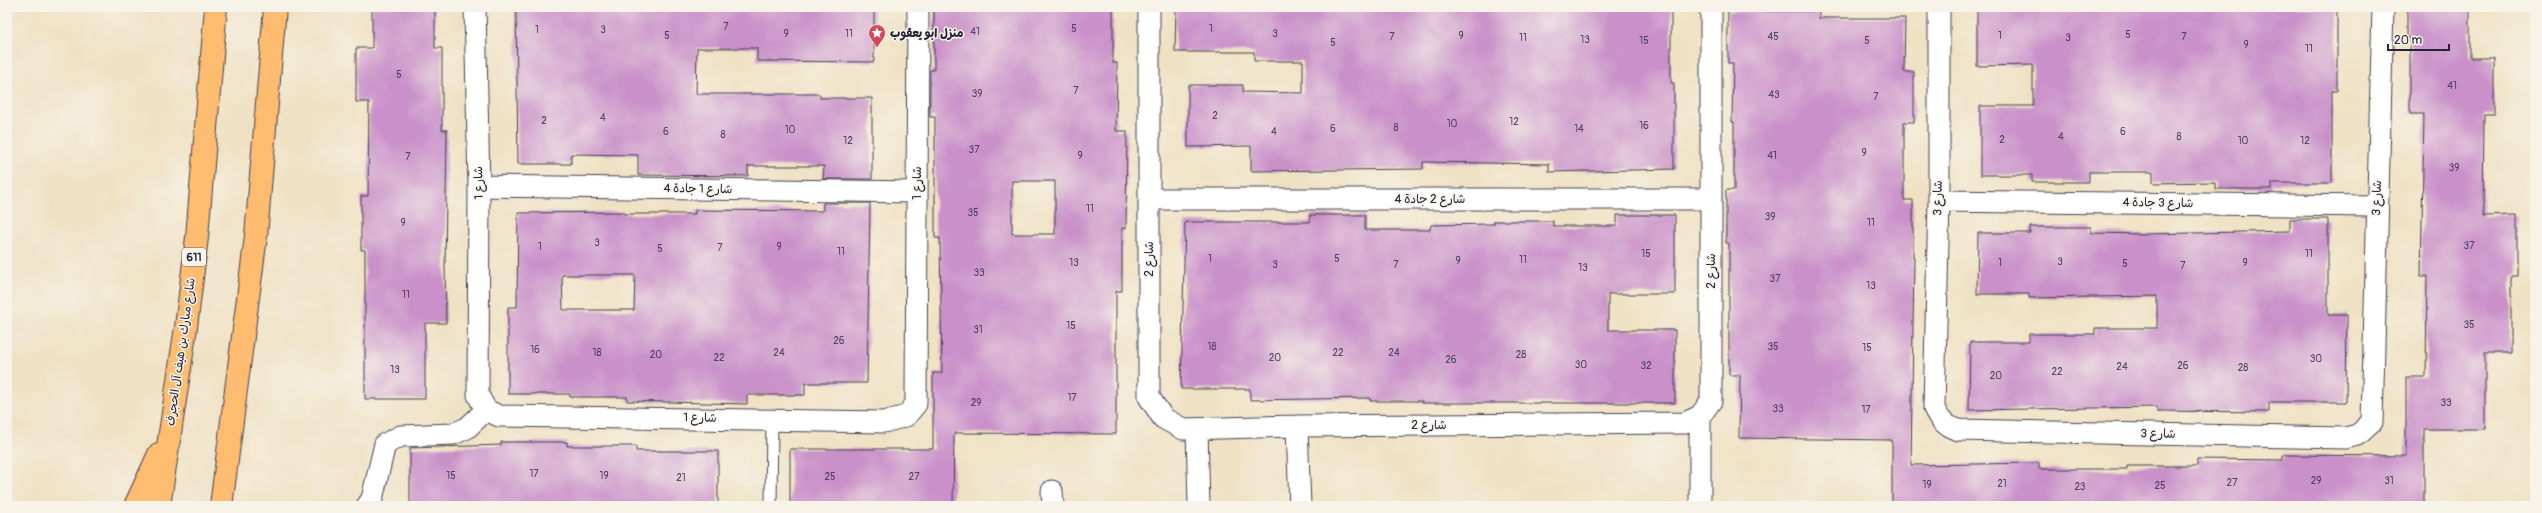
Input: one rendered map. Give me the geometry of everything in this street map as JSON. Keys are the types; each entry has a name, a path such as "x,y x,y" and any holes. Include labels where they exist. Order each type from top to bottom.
{"main road":[{"name":"شارع مبارك بن هيف آل الحجرف","path":"159,506 186,327 197,237 216,7"},
{"path":"221,506 256,236 275,7"},
{"path":"272,43 281,7"},
{"path":"135,506 160,452 186,327"}],"street":[{"name":"شارع 1","path":"475,7 479,186 478,395 486,410 499,416 772,419 884,422 906,416 912,411 916,404 918,7"},
{"name":"شارع 2","path":"1149,7 1149,397 1163,418 1183,429 1297,426 1685,423 1700,416 1711,401 1711,7"},
{"name":"شارع 3","path":"1939,7 1939,201 1934,408 1938,417 1951,428 2345,438 2358,435 2372,422 2376,206 2383,7"},
{"name":"شارع 1 جادة 4","path":"479,186 917,192"},
{"name":"شارع 2 جادة 4","path":"1149,199 1711,199"},
{"name":"شارع 3 جادة 4","path":"1939,201 2376,206"},
{"path":"367,506 372,499 385,444 400,436 453,434 461,432 486,410"},
{"path":"1700,416 1700,506"},
{"path":"1297,426 1300,506"},
{"path":"1196,429 1198,506"}],"lane":[{"path":"770,506 772,419"}],"building":[{"path":"372,7 435,7 435,48 442,48 442,130 447,130 445,266 446,323 425,323 425,399 365,399 365,250 361,250 361,196 368,196 369,102 356,102 356,48 372,48"},
{"path":"516,7 874,7 874,62 757,61 757,48 697,48 696,94 820,94 820,98 872,98 872,179 823,179 824,166 748,166 748,176 638,175 638,155 571,154 571,164 518,164"},
{"path":"934,7 1113,7 1113,63 1117,63 1116,131 1127,131 1126,228 1122,228 1122,291 1116,291 1116,434 954,433 953,506 790,506 790,449 933,449 933,373 942,373 940,238 935,238 935,117 930,117 930,70 934,70","holes":["1012,181 1055,181 1055,234 1012,234"]},
{"path":"1176,7 1671,7 1671,83 1674,83 1674,169 1549,172 1549,164 1423,162 1423,169 1251,171 1251,146 1188,147 1188,85 1243,85 1243,92 1303,93 1303,61 1254,61 1254,52 1175,52"},
{"path":"1977,7 2337,7 2337,91 2332,91 2332,183 2272,183 2272,189 2215,189 2215,182 2153,183 2153,172 2089,172 2089,182 2032,182 2032,175 1980,175 1980,106 2033,106 2033,65 1977,66"},
{"path":"2407,7 2470,7 2470,58 2494,58 2494,114 2484,114 2483,216 2517,215 2517,276 2511,276 2511,353 2485,353 2485,429 2424,429 2424,506 1892,506 1892,440 1739,438 1740,375 1729,375 1729,243 1726,243 1726,190 1734,190 1734,122 1732,122 1733,63 1728,63 1728,11 1819,11 1819,18 1905,18 1904,72 1914,72 1914,122 1904,122 1904,200 1913,200 1914,257 1911,465 2039,463 2039,469 2127,469 2127,466 2197,466 2197,459 2283,460 2283,455 2406,456 2406,377 2426,377 2427,276 2421,276 2424,114 2410,114 2410,38 2407,38"},
{"path":"823,203 870,203 867,383 805,383 805,395 747,395 747,404 627,401 627,397 570,397 570,394 508,394 508,307 517,307 518,213 624,212 624,214 695,214 695,210 823,211","holes":["562,275 635,275 634,310 563,310"]},
{"path":"1310,215 1365,215 1365,230 1430,230 1431,225 1494,224 1494,221 1553,221 1553,226 1617,226 1617,215 1675,215 1675,294 1608,294 1608,330 1675,330 1675,403 1422,403 1422,401 1370,401 1370,398 1250,400 1250,389 1181,389 1185,222 1310,222"},
{"path":"2290,219 2328,219 2328,315 2347,315 2346,402 2269,402 2269,412 2157,411 2157,407 1969,410 1970,342 2029,342 2029,334 2095,334 2095,328 2157,328 2157,296 2029,298 2029,294 1977,294 1978,233 2030,233 2030,227 2091,227 2091,233 2145,234 2290,231"},
{"path":"501,442 567,442 567,446 636,446 636,451 718,451 718,506 410,506 410,448 501,445"}],"place":[{"name":"منزل ابو يعقوب","path":"877,48"}]}
